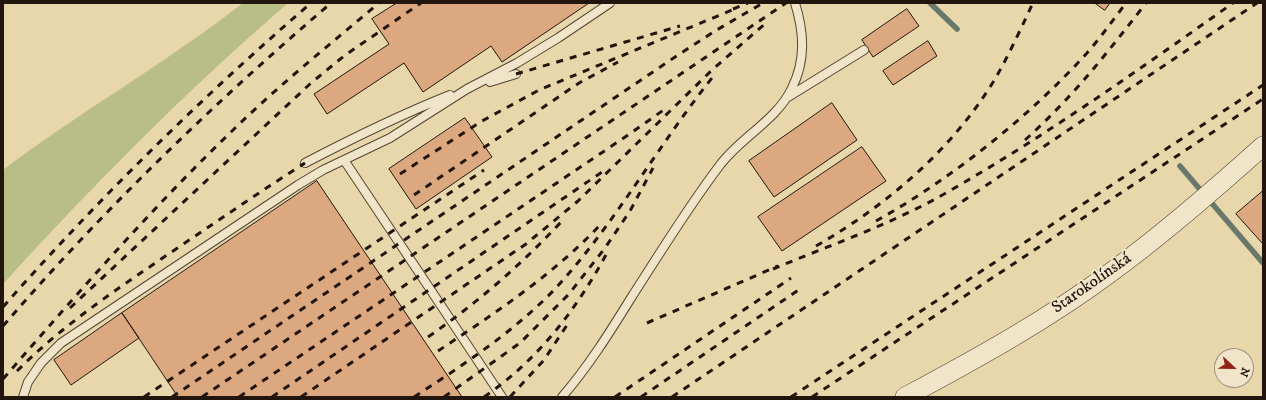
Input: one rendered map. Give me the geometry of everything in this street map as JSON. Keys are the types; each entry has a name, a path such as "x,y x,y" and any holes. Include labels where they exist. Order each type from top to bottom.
{"street":[{"name":"Starokolínská","path":"905,397 969,362 1067,302 1114,271 1215,189 1263,146"}],"lane":[{"path":"23,397 28,382 41,363 78,330 298,185 344,160 390,138 467,89 524,59 610,3"},
{"path":"562,397 592,359 704,186 725,158 777,110 786,98 798,74 802,58 802,31 795,3"},
{"path":"786,98 864,50"},
{"path":"305,164 357,136 408,112 467,89 516,74"},
{"path":"344,160 502,397"}],"green space":[{"path":"243,3 288,3 250,36 141,139 3,284 3,170 63,127 184,46"}],"building":[{"path":"397,3 589,3 502,62 491,46 423,92 404,63 327,114 314,94 389,44 372,19"},
{"path":"1095,3 1110,3 1105,10"},
{"path":"907,9 919,26 873,57 862,40"},
{"path":"928,41 937,56 893,85 883,71"},
{"path":"832,103 857,140 774,197 749,161"},
{"path":"465,118 492,157 416,209 389,169"},
{"path":"862,147 886,181 782,251 758,217"},
{"path":"317,181 462,397 178,397 122,313"},
{"path":"1263,191 1263,244 1236,214"},
{"path":"122,313 139,338 71,385 54,360"}],"waterway":[{"path":"930,3 957,29"},
{"path":"1180,166 1263,263"}],"railway":[{"path":"3,307 113,188 230,75 311,3"},
{"path":"3,326 80,241 161,158 245,79 331,3"},
{"path":"3,379 114,253 201,162 267,98 379,3"},
{"path":"70,308 311,83 344,56 421,3"},
{"path":"733,9 748,3"},
{"path":"172,397 675,57 715,31 763,3"},
{"path":"202,397 786,3"},
{"path":"816,246 868,213 892,194 916,174 959,129 978,105 995,79 1033,3"},
{"path":"876,221 932,186 1015,123 1087,53 1126,3"},
{"path":"1025,140 1074,91 1146,3"},
{"path":"773,269 898,218 937,198 1051,129 1233,3"},
{"path":"672,397 1257,3"},
{"path":"400,174 482,121 539,90 737,8"},
{"path":"301,397 526,244 578,201 712,70 767,22"},
{"path":"516,74 680,26"},
{"path":"414,195 579,83 618,62"},
{"path":"414,397 504,335 553,291 597,239 675,127 716,73"},
{"path":"791,397 1263,85"},
{"path":"812,397 1263,99"},
{"path":"239,397 665,109"},
{"path":"17,371 54,337 94,306 155,263 305,163"},
{"path":"444,397 520,343 569,294 605,248 630,211 653,168"},
{"path":"144,397 484,170"},
{"path":"272,397 602,172"},
{"path":"428,337 464,311 498,283 531,253 562,221"},
{"path":"438,351 502,308 543,277 600,225"},
{"path":"484,397 522,366 555,332 570,313 608,251"},
{"path":"647,323 778,266"},
{"path":"615,397 791,278"},
{"path":"641,397 800,289"},
{"path":"510,397 544,360 569,322"}]}
